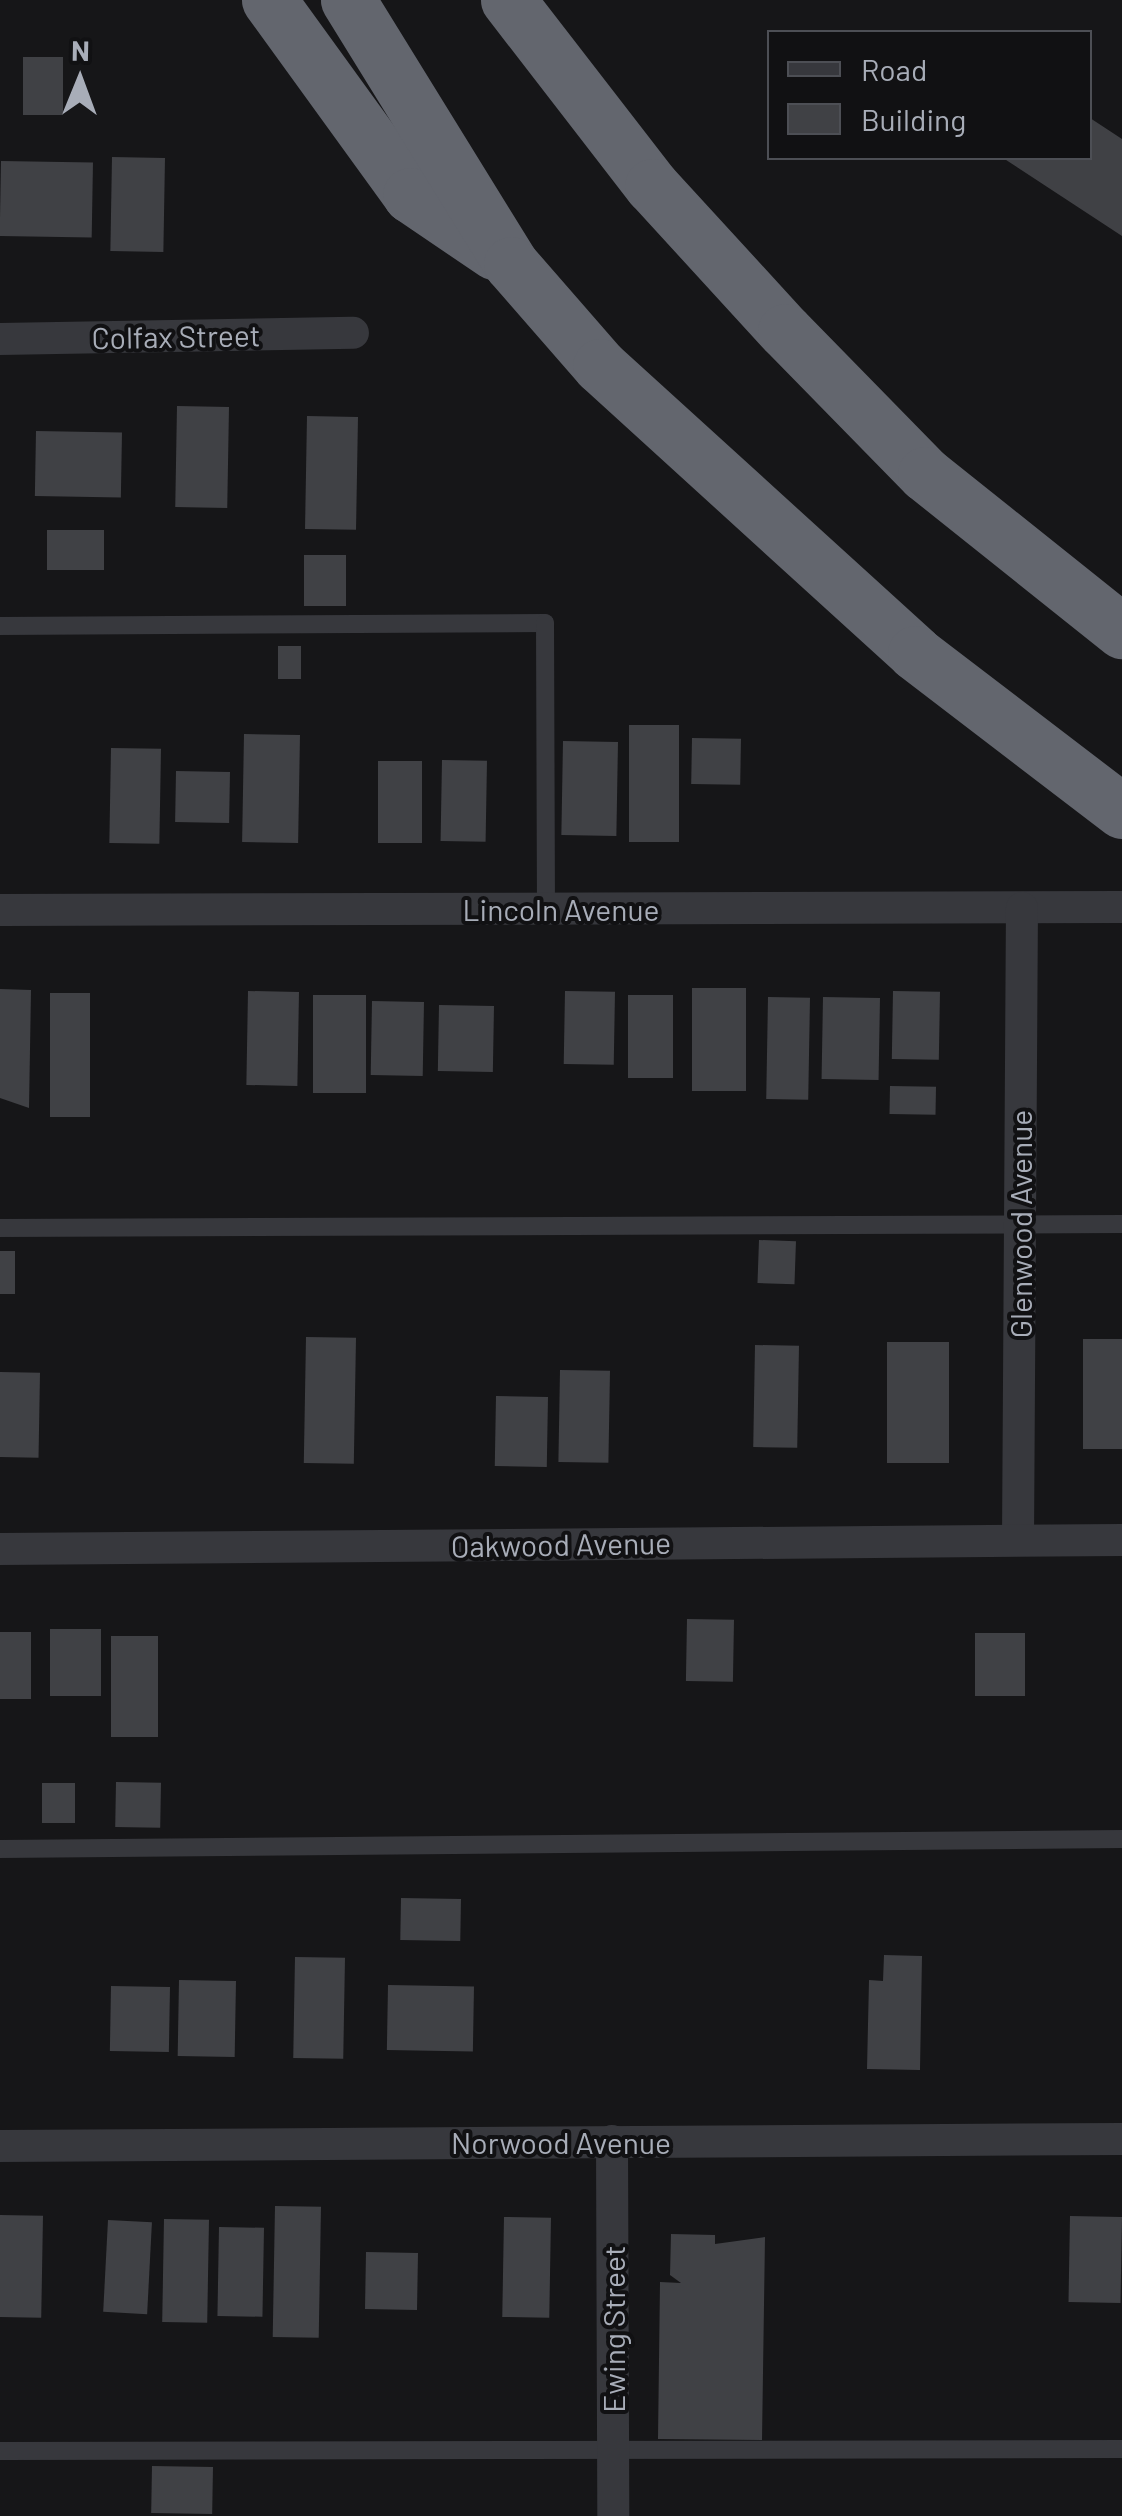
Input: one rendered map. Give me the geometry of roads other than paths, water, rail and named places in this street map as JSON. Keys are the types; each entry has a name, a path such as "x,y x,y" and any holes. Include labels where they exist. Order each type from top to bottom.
{"highway":[{"path":"269,0 410,195 511,264 746,506 930,665 1122,811"},
{"path":"348,0 511,264"},
{"path":"508,0 652,186 785,331 926,474 1122,631"}],"street":[{"name":"Colfax Street","path":"0,339 353,333"},
{"name":"Lincoln Avenue","path":"0,910 1116,907"},
{"name":"Glenwood Avenue","path":"1018,1540 1022,908"},
{"name":"Oakwood Avenue","path":"0,1550 1122,1540"},
{"name":"Norwood Avenue","path":"0,2146 1122,2139"},
{"name":"Ewing Street","path":"612,2142 613,2516"}],"lane":[{"path":"0,626 546,623 546,909"},
{"path":"0,1228 1122,1224"},
{"path":"0,1849 1122,1839"},
{"path":"0,2451 614,2446 1122,2449"}]}
